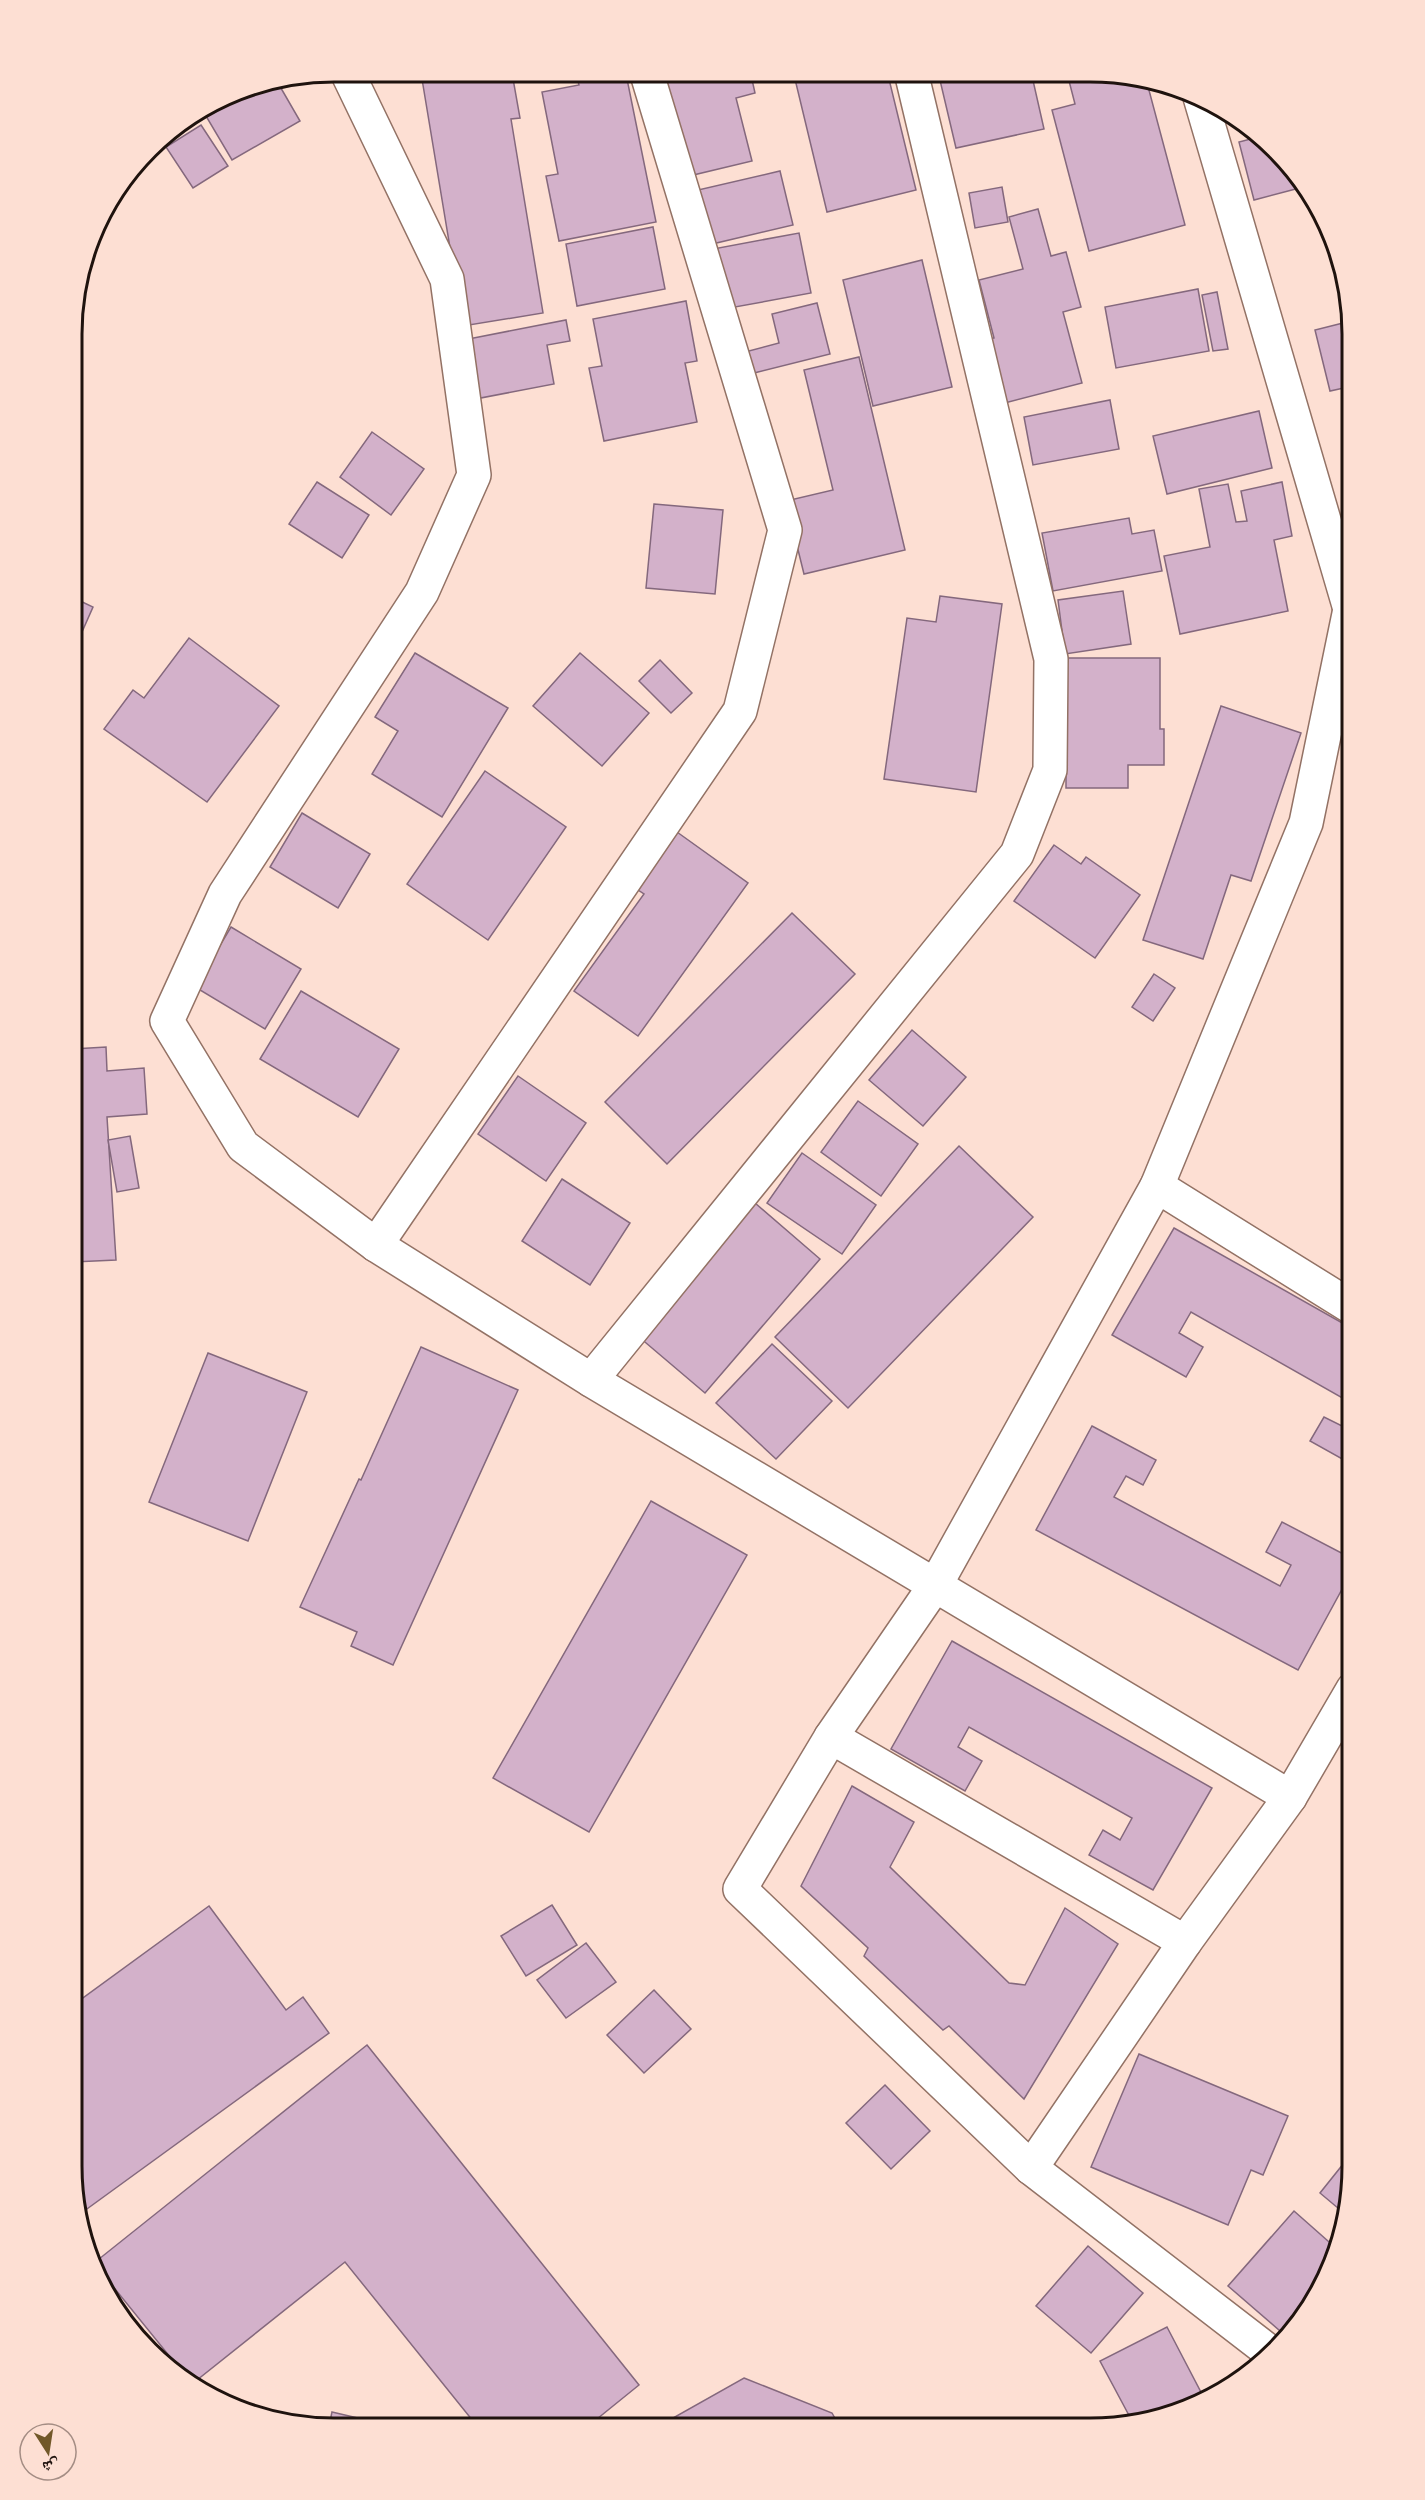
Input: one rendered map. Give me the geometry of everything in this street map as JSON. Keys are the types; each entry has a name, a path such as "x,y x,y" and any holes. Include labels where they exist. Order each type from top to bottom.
{"street":[{"path":"352,82 447,279 474,475 422,592 225,894 166,1021 243,1146 376,1245 591,1380 1290,1797"},
{"path":"376,1245 740,711 785,530 649,82"},
{"path":"591,1380 1017,854 1050,770 1051,659 913,82"},
{"path":"1203,109 1342,578"},
{"path":"1265,2348 1031,2168 740,1889 831,1737 936,1584 1157,1186 1306,823 1342,652"},
{"path":"1157,1186 1342,1301"},
{"path":"1031,2168 1185,1942 1290,1797 1342,1708"},
{"path":"831,1737 1185,1942"}],"building":[{"path":"422,82 514,82 520,118 511,119 543,313 463,326"},
{"path":"578,82 628,82 656,222 559,241 546,176 558,174 542,92 579,85"},
{"path":"666,82 753,82 755,93 736,98 752,161 689,176"},
{"path":"796,82 890,82 916,190 827,212"},
{"path":"940,82 1033,82 1044,129 956,148"},
{"path":"1069,82 1107,83 1149,89 1185,225 1089,251 1052,110 1075,104"},
{"path":"281,88 300,121 232,160 207,117 253,96"},
{"path":"201,125 228,166 193,188 166,147"},
{"path":"1250,139 1257,145 1280,168 1296,189 1254,200 1239,142"},
{"path":"780,171 793,225 712,244 698,190"},
{"path":"1002,187 1008,222 975,228 969,193"},
{"path":"1038,209 1051,256 1066,252 1081,307 1063,312 1082,383 993,406 977,342 994,338 979,280 1023,269 1009,217"},
{"path":"653,227 665,289 577,306 566,244"},
{"path":"799,233 811,293 724,309 713,249"},
{"path":"922,260 952,387 873,406 843,280"},
{"path":"1198,289 1209,351 1116,368 1105,307"},
{"path":"1217,292 1228,349 1213,351 1202,295"},
{"path":"686,301 697,361 685,363 697,422 604,441 589,368 602,366 593,319"},
{"path":"817,303 830,354 750,374 745,352 779,343 772,314"},
{"path":"566,320 570,341 547,345 554,384 470,400 458,341"},
{"path":"1342,323 1342,388 1330,391 1315,330"},
{"path":"859,357 905,550 804,574 786,501 833,490 804,370"},
{"path":"1110,400 1119,449 1033,465 1024,417"},
{"path":"1259,411 1272,468 1167,494 1153,436"},
{"path":"372,432 424,469 391,515 340,477"},
{"path":"317,482 369,515 342,558 289,524"},
{"path":"1282,482 1292,536 1274,540 1288,611 1180,634 1164,556 1210,547 1199,489 1228,484 1236,522 1247,521 1241,491"},
{"path":"654,504 723,510 715,594 646,588"},
{"path":"1129,518 1132,534 1154,530 1162,571 1053,591 1042,533"},
{"path":"1123,591 1131,644 1065,654 1058,600"},
{"path":"940,596 1002,604 976,792 884,779 907,618 936,622"},
{"path":"82,602 93,607 82,632"},
{"path":"189,638 279,706 207,802 104,729 133,690 144,698"},
{"path":"415,653 508,708 442,817 372,774 398,731 375,717"},
{"path":"580,653 649,713 602,766 533,706"},
{"path":"1066,658 1160,658 1160,729 1164,729 1164,765 1128,765 1128,788 1066,788"},
{"path":"660,660 692,693 671,713 639,681"},
{"path":"1221,706 1301,733 1251,881 1231,875 1203,959 1143,940"},
{"path":"485,771 566,827 488,940 407,884"},
{"path":"302,813 370,854 338,908 270,867"},
{"path":"670,827 748,883 638,1036 574,991 644,894 629,884"},
{"path":"1054,845 1081,864 1086,857 1140,895 1095,958 1014,901"},
{"path":"792,913 855,974 667,1164 605,1102"},
{"path":"231,927 301,969 265,1029 195,987"},
{"path":"1154,974 1175,988 1153,1021 1132,1007"},
{"path":"301,991 399,1049 358,1117 260,1059"},
{"path":"912,1030 966,1077 923,1126 869,1080"},
{"path":"106,1047 107,1071 144,1068 147,1114 107,1117 116,1260 82,1262 82,1048"},
{"path":"518,1076 586,1123 546,1181 478,1134"},
{"path":"858,1101 918,1144 881,1196 821,1152"},
{"path":"130,1136 139,1188 117,1192 108,1140"},
{"path":"959,1146 1033,1217 848,1408 775,1337"},
{"path":"802,1153 876,1205 842,1254 767,1203"},
{"path":"562,1179 630,1223 590,1285 522,1241"},
{"path":"755,1203 820,1259 705,1393 639,1337"},
{"path":"1174,1228 1342,1323 1342,1398 1191,1312 1179,1333 1203,1347 1186,1377 1112,1335"},
{"path":"772,1344 832,1401 776,1459 716,1403"},
{"path":"421,1347 518,1390 393,1665 351,1646 357,1632 300,1607"},
{"path":"208,1353 307,1392 248,1541 149,1502"},
{"path":"1324,1417 1342,1426 1342,1459 1310,1441"},
{"path":"1092,1426 1156,1460 1143,1485 1126,1476 1114,1497 1280,1586 1291,1565 1266,1552 1282,1522 1342,1553 1342,1589 1298,1670 1036,1530"},
{"path":"651,1501 747,1555 589,1832 493,1778"},
{"path":"952,1641 1212,1788 1153,1890 1089,1855 1103,1830 1120,1840 1132,1818 969,1727 958,1747 982,1761 965,1791 891,1749"},
{"path":"852,1786 914,1822 890,1867 1009,1983 1025,1985 1065,1908 1118,1944 1024,2099 949,2026 943,2030 864,1956 868,1948 801,1886"},
{"path":"552,1905 577,1945 526,1976 501,1936"},
{"path":"209,1906 286,2010 303,1997 329,2033 86,2209 82,2166 82,1999"},
{"path":"586,1943 616,1982 566,2018 537,1980"},
{"path":"654,1990 691,2029 644,2073 607,2035"},
{"path":"367,2045 639,2385 598,2418 471,2418 345,2262 199,2378 169,2356 113,2287 100,2258"},
{"path":"1139,2054 1288,2116 1263,2175 1251,2170 1228,2225 1091,2167"},
{"path":"885,2085 930,2131 891,2169 846,2123"},
{"path":"1342,2166 1339,2209 1320,2193"},
{"path":"1294,2211 1330,2243 1309,2292 1280,2331 1228,2286"},
{"path":"1088,2246 1143,2293 1091,2353 1036,2306"},
{"path":"1167,2327 1201,2392 1156,2409 1128,2414 1100,2361"},
{"path":"744,2378 832,2413 835,2418 673,2418"},
{"path":"332,2412 358,2418 334,2418 331,2418"}]}
